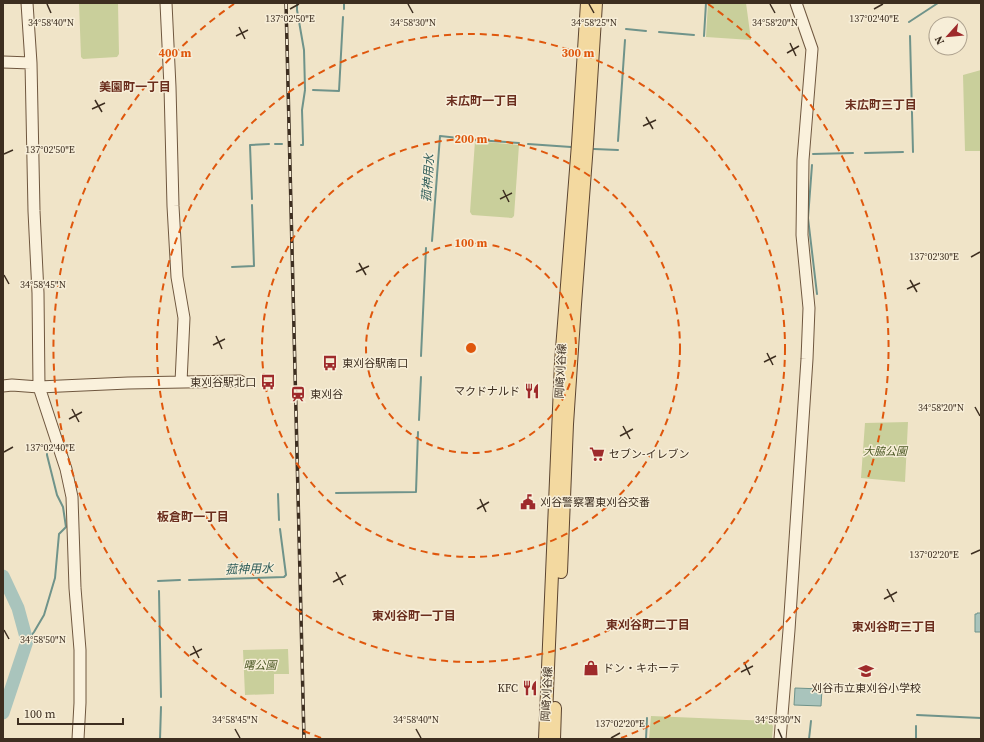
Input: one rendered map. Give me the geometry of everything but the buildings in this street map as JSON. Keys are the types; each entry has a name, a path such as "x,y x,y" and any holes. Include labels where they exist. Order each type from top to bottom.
{"main road":[{"name":"岡崎刈谷線","path":"545,739 560,362 578,144 587,3"},
{"name":"岡崎刈谷線","path":"554,739 567,424 596,3"}],"street":[{"path":"27,3 31,63 34,211 38,293 39,387 66,469 72,497 75,588 80,650 78,739"},
{"path":"166,3 177,277 184,318 181,382"},
{"path":"780,739 789,630 809,308 802,235 803,160 812,49 796,3"},
{"path":"3,62 31,63"},
{"path":"3,386 12,385 39,387 128,383 240,381"}],"green space":[{"path":"79,3 118,3 119,54 117,57 83,59 81,57"},
{"path":"708,3 746,3 751,40 706,37"},
{"path":"981,70 981,151 965,151 963,75"},
{"path":"475,141 519,145 514,216 512,218 472,215 470,212"},
{"name":"大脇公園","path":"908,422 905,482 861,478 865,423"},
{"name":"曙公園","path":"288,649 289,674 274,674 274,694 245,695 243,650"},
{"path":"651,716 769,721 773,726 772,739 649,739"}],"water":[{"path":"981,613 981,632 975,632 975,614"},
{"path":"795,688 822,689 821,706 794,705"}],"waterway":[{"path":"297,3 304,50 305,89"},
{"path":"344,3 344,9"},
{"name":"菰神用水","path":"704,36 706,3"},
{"path":"909,22 938,3"},
{"path":"313,90 339,91 343,17"},
{"name":"菰神用水","path":"626,29 646,31"},
{"name":"菰神用水","path":"659,32 694,35"},
{"path":"910,36 913,152"},
{"name":"菰神用水","path":"618,141 625,40"},
{"path":"301,145 303,145 302,110 305,90"},
{"name":"菰神用水","path":"432,241 440,136 459,138"},
{"name":"菰神用水","path":"476,140 519,143"},
{"path":"252,199 250,145 269,144"},
{"path":"275,144 282,144"},
{"name":"菰神用水","path":"528,144 571,147"},
{"name":"菰神用水","path":"594,149 618,150"},
{"path":"865,153 903,152"},
{"path":"813,154 853,153"},
{"path":"812,165 808,218 817,294"},
{"path":"232,267 254,266 252,205"},
{"name":"菰神用水","path":"421,356 426,248"},
{"name":"菰神用水","path":"419,420 421,377"},
{"name":"菰神用水","path":"336,493 416,492 418,432"},
{"path":"27,641 44,615 55,578 59,534 66,527 63,507 57,495 47,454"},
{"name":"菰神用水","path":"278,494 279,520"},
{"name":"菰神用水","path":"189,580 284,577 286,575 280,529"},
{"path":"3,576 18,608 27,641 3,713"},
{"name":"菰神用水","path":"158,581 180,580"},
{"name":"菰神用水","path":"159,591 161,697"},
{"name":"菰神用水","path":"160,739 161,707"},
{"path":"917,715 981,718"},
{"path":"646,739 647,718"},
{"path":"809,739 811,721"},
{"path":"916,726 916,739"}],"railway":[{"path":"286,3 304,739"}],"place":[{"name":"東刈谷駅南口","path":"330,363"},
{"name":"東刈谷駅北口","path":"268,382"},
{"name":"マクドナルド","path":"532,391"},
{"name":"東刈谷","path":"298,394"},
{"name":"セブン-イレブン","path":"597,454"},
{"name":"刈谷警察署東刈谷交番","path":"528,502"},
{"name":"ドン・キホーテ","path":"591,668"},
{"name":"刈谷市立東刈谷小学校","path":"866,671"},
{"name":"KFC","path":"530,688"}],"district":[{"name":"美園町一丁目","path":"135,87"},
{"name":"末広町一丁目","path":"482,101"},
{"name":"末広町三丁目","path":"881,105"},
{"name":"板倉町一丁目","path":"193,517"},
{"name":"東刈谷町一丁目","path":"414,616"},
{"name":"東刈谷町二丁目","path":"648,625"},
{"name":"東刈谷町三丁目","path":"894,627"}]}
